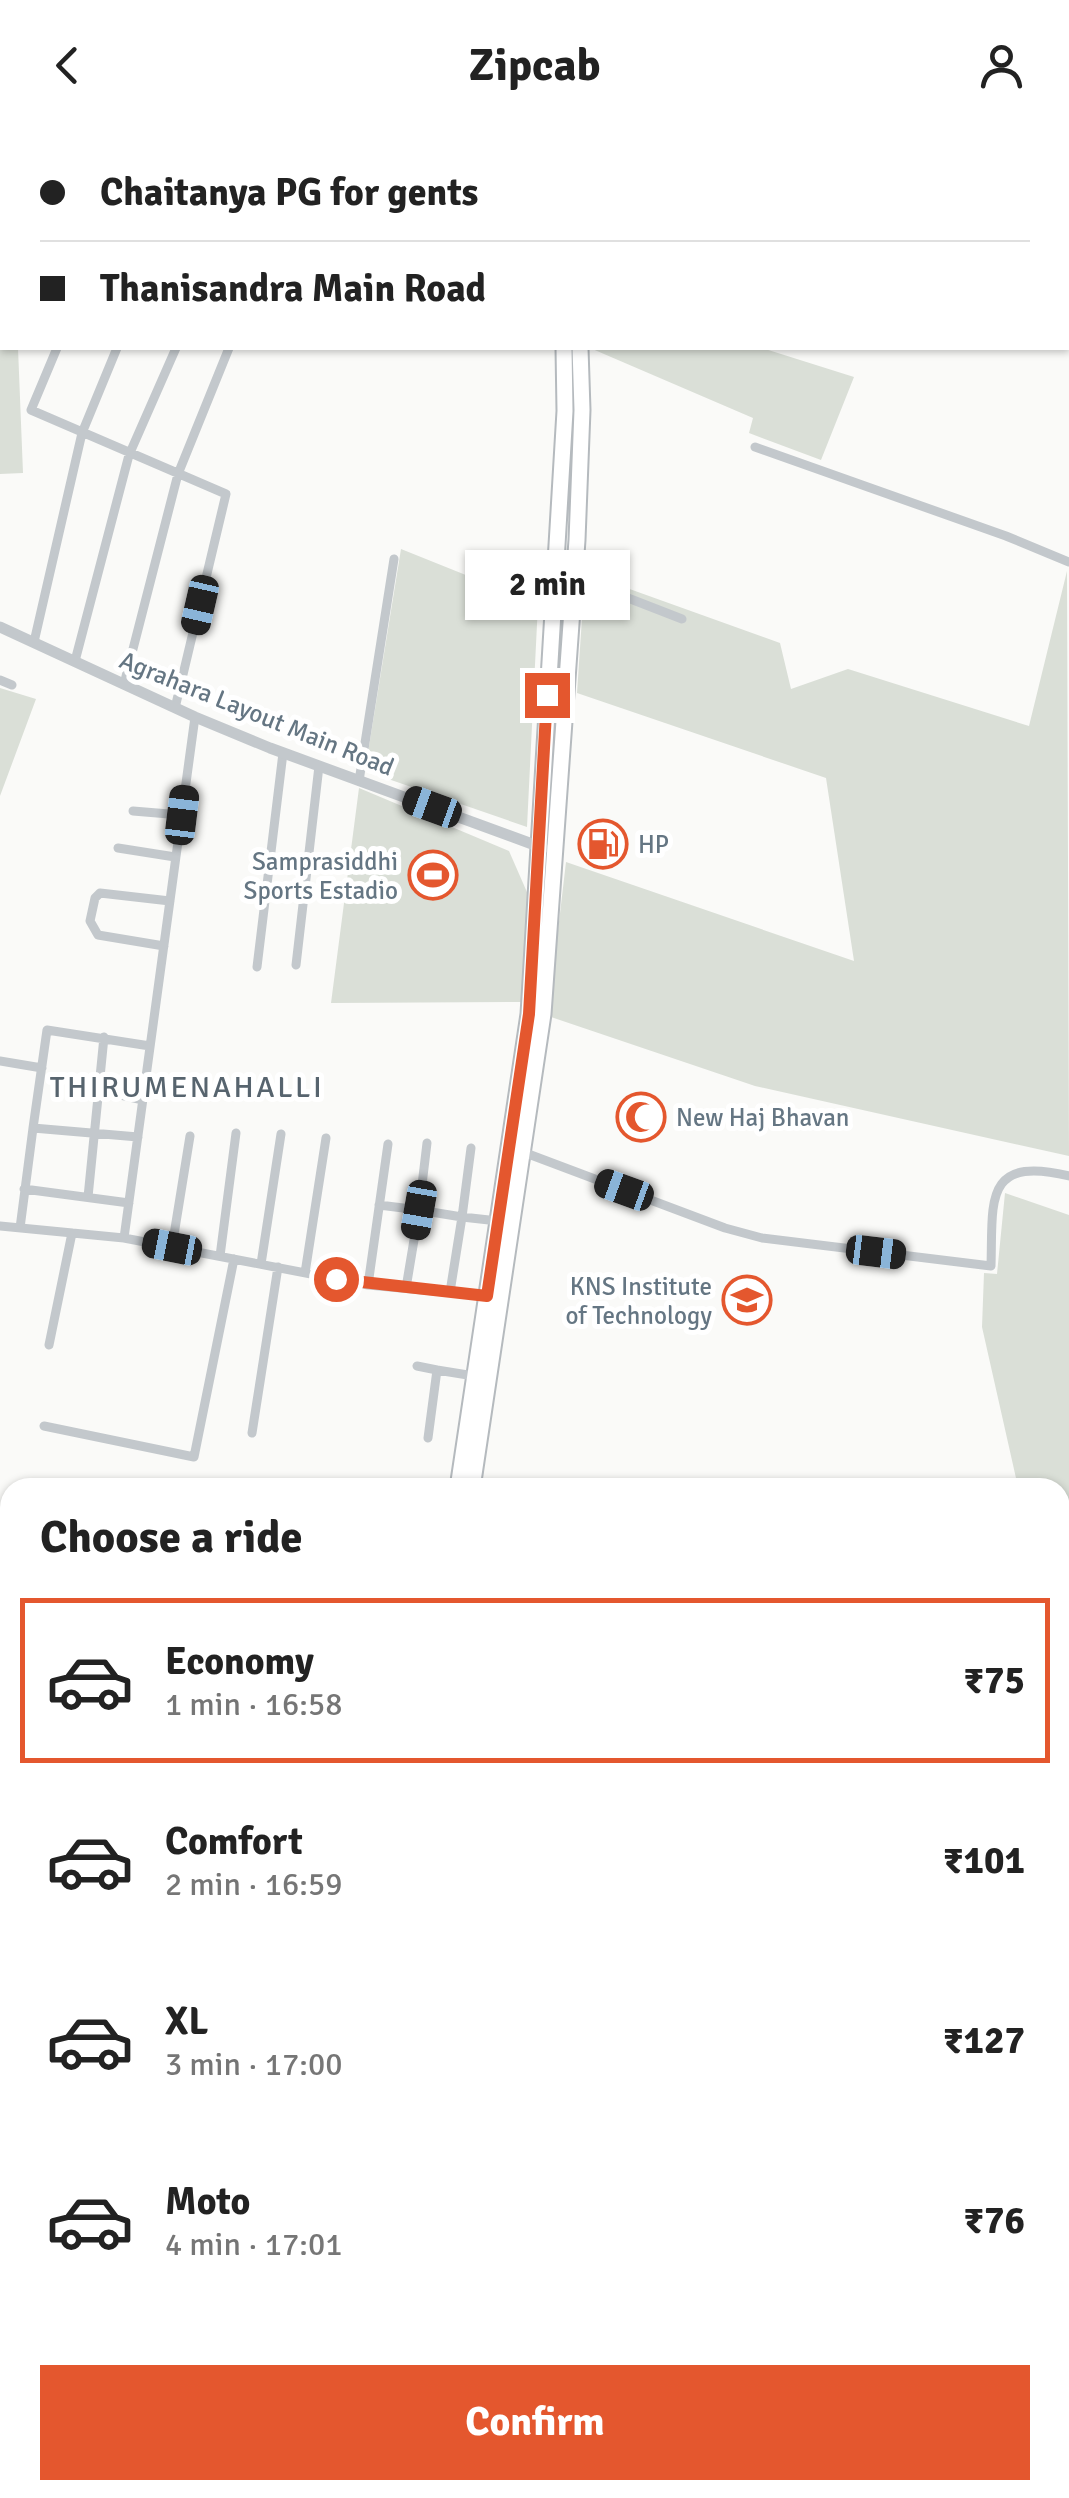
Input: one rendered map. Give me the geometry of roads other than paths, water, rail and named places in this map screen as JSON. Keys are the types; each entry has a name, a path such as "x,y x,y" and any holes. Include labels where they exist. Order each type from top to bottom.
{"main road":[{"path":"459,1478 474,1376 494,1297 522,1152 543,1014 564,350"},
{"path":"473,1478 494,1297 498,1221 549,851 574,577 582,410 580,350"}],"street":[{"path":"56,350 32,410 226,494 175,708"},
{"path":"34,642 82,433 116,350"},
{"path":"75,661 129,454 175,350"},
{"path":"124,684 178,474 228,350"},
{"path":"755,447 1069,562"},
{"path":"359,781 394,559"},
{"path":"574,577 682,618"},
{"name":"Agrahara Layout Main Road","path":"0,626 194,717 549,851"},
{"path":"0,680 12,684"},
{"path":"124,1238 194,717"},
{"path":"257,967 283,753"},
{"path":"296,965 320,766"},
{"path":"133,811 182,815"},
{"path":"118,848 176,857"},
{"path":"164,946 98,935 90,921 100,893 170,900"},
{"path":"20,1228 46,1030 150,1046"},
{"path":"88,1197 104,1037"},
{"path":"0,1061 42,1068"},
{"path":"98,1090 143,1100"},
{"path":"33,1128 138,1136"},
{"path":"220,1256 236,1133"},
{"path":"260,1264 280,1134"},
{"path":"172,1247 190,1136"},
{"path":"305,1272 326,1138"},
{"path":"406,1288 427,1143"},
{"path":"368,1285 388,1144"},
{"path":"450,1292 471,1148"},
{"path":"522,1152 725,1228 762,1238 991,1266 994,1204 1003,1179 1032,1172 1069,1176"},
{"path":"24,1189 129,1202"},
{"path":"379,1205 498,1221"},
{"path":"0,1226 124,1238 368,1285 494,1297"},
{"path":"49,1346 72,1234"},
{"path":"44,1426 194,1456 234,1259"},
{"path":"252,1433 278,1268"},
{"path":"418,1366 474,1376"},
{"path":"428,1438 437,1370"}],"place":[{"name":"HP","path":"603,844"},
{"name":"Samprasiddhi Sports Estadio","path":"433,875"},
{"name":"New Haj Bhavan","path":"641,1117"},
{"name":"KNS Institute of Technology","path":"747,1300"}],"district":[{"name":"THIRUMENAHALLI","path":"187,1087"}]}
